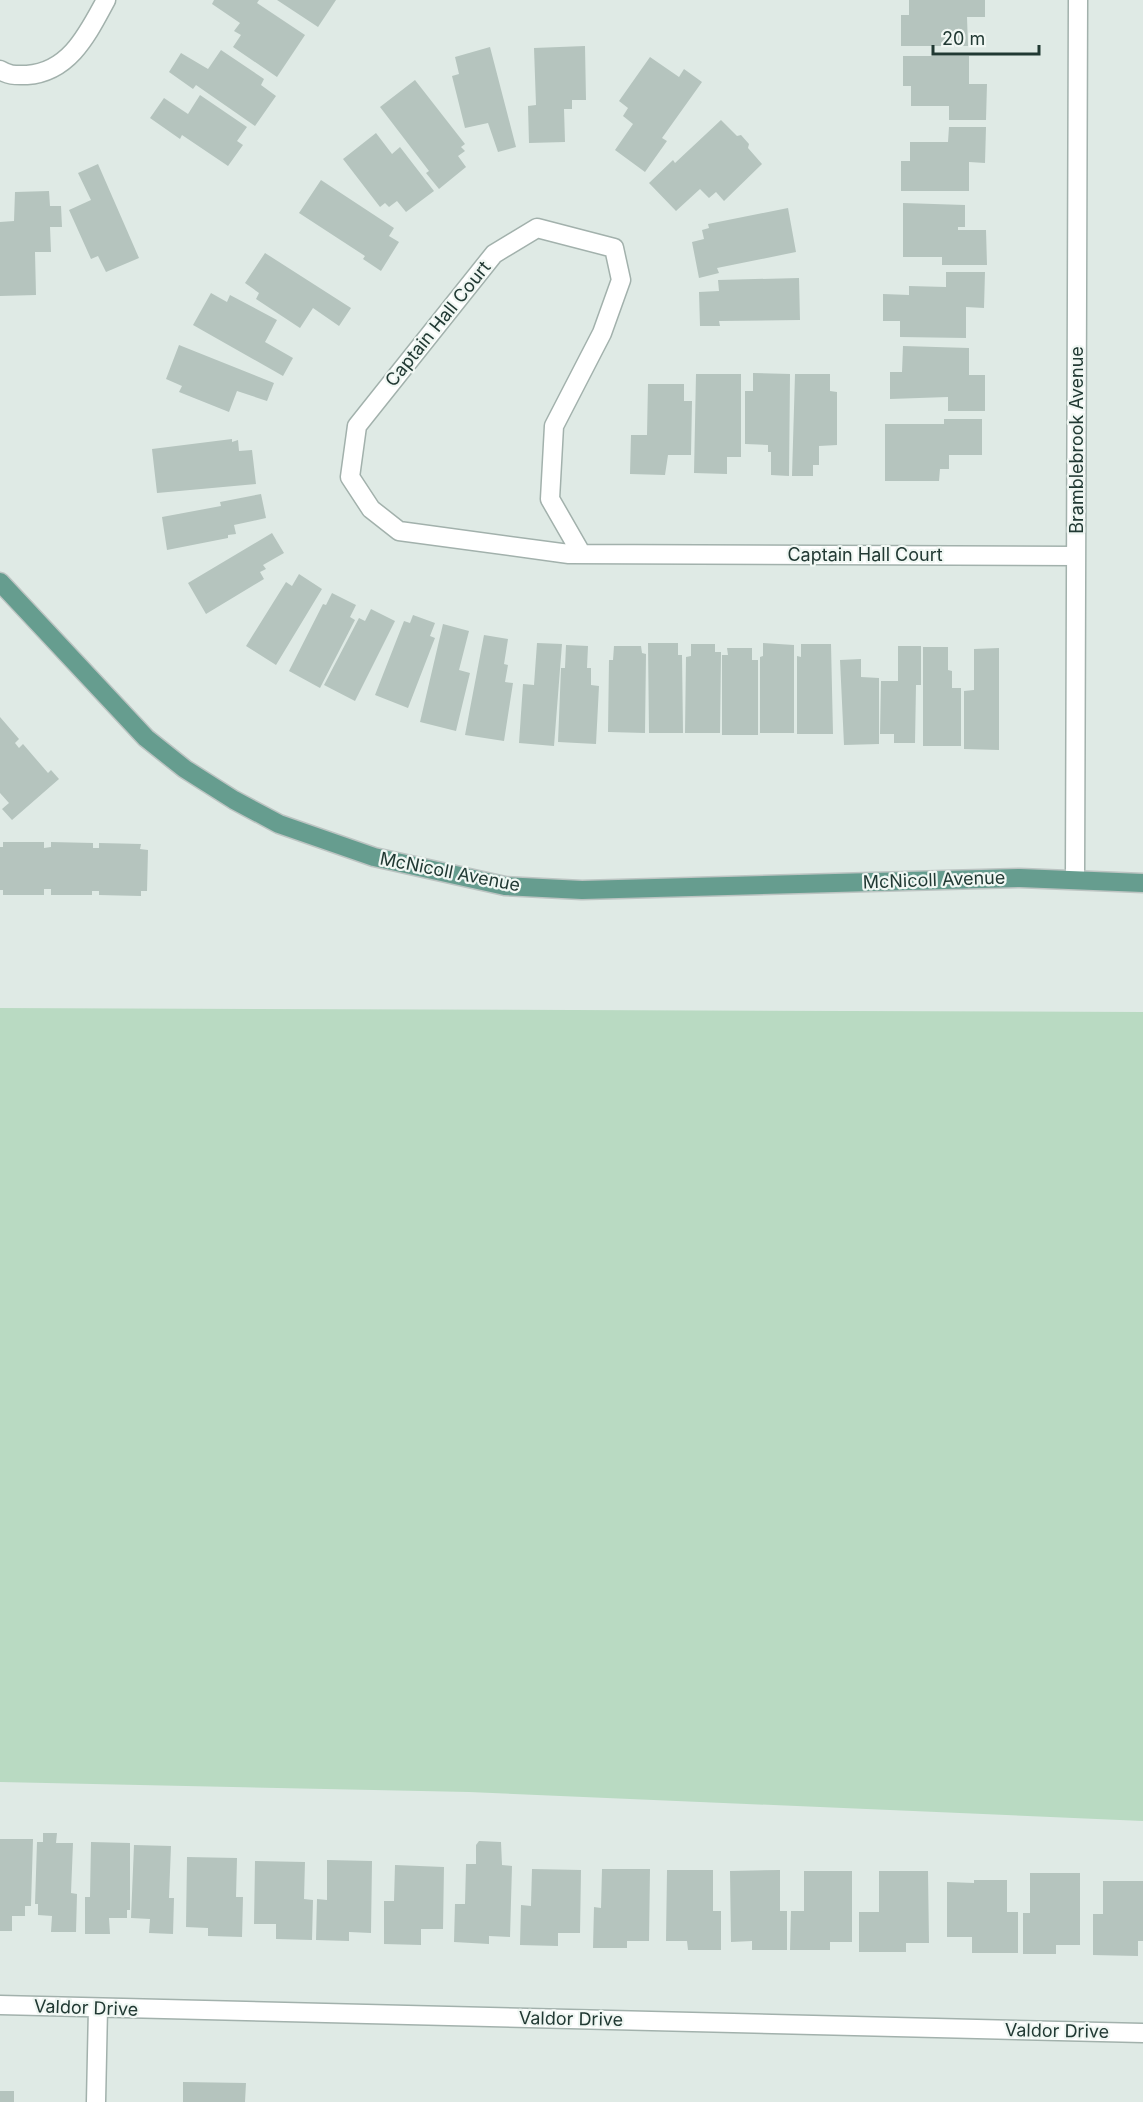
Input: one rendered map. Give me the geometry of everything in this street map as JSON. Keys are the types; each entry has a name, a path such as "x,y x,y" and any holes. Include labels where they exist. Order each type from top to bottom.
{"main road":[{"name":"McNicoll Avenue","path":"0,582 146,738 185,769 234,800 279,824 374,857 443,870 505,886 582,890 1020,878 1143,883"}],"street":[{"path":"0,70 9,76 38,74 66,61 82,44 106,0"},
{"name":"Bramblebrook Avenue","path":"1075,879 1078,0"},
{"name":"Captain Hall Court","path":"581,553 550,499 554,426 602,333 621,280 614,248 537,228 494,254 357,426 350,477 371,509 399,531 569,554 1076,556"},
{"name":"Valdor Drive","path":"0,2005 1143,2033"},
{"path":"96,2102 98,2008"}],"green space":[{"path":"0,1008 1143,1012 1143,1821 469,1792 0,1782"}],"building":[{"path":"214,0 259,0 257,3 305,35 277,77 233,47 241,35 234,31 240,23 212,4"},
{"path":"277,0 336,0 318,27"},
{"path":"909,0 985,0 985,17 967,17 968,46 901,46 901,15 909,15"},
{"path":"585,46 586,100 572,100 572,109 564,109 565,142 529,143 528,106 536,105 534,48"},
{"path":"490,47 516,147 498,152 488,123 465,128 452,76 459,74 455,57"},
{"path":"221,50 264,79 261,85 276,96 255,126 196,85 193,89 169,72 181,53 208,69"},
{"path":"903,56 969,56 969,84 987,84 986,120 949,120 949,106 911,106 911,86 903,86"},
{"path":"650,57 679,77 684,69 702,82 662,138 667,141 645,172 615,150 633,124 623,116 628,108 619,101"},
{"path":"415,80 465,144 461,147 465,151 458,156 466,167 439,189 426,173 429,171 380,107"},
{"path":"200,95 247,127 237,141 243,145 228,166 182,135 180,139 150,118 164,98 188,114"},
{"path":"721,120 737,136 741,135 749,144 748,148 762,164 724,201 716,192 709,198 700,189 676,211 649,183 673,160 675,163"},
{"path":"949,127 986,127 985,163 969,162 969,191 901,191 901,161 910,161 910,142 948,142"},
{"path":"376,133 392,154 400,147 434,191 406,212 397,201 389,207 385,203 380,207 343,159"},
{"path":"98,164 139,258 106,272 98,256 91,259 69,210 91,200 78,173"},
{"path":"321,180 394,228 389,236 399,242 381,271 363,259 365,256 299,213"},
{"path":"49,191 50,206 61,206 62,227 50,227 51,252 35,252 36,295 0,296 0,222 14,221 15,192"},
{"path":"903,203 965,205 965,227 958,227 958,230 986,230 987,265 942,265 942,257 903,257"},
{"path":"788,208 796,252 717,268 719,273 699,278 692,242 704,239 702,230 709,228 708,224"},
{"path":"265,253 351,308 339,326 313,308 300,328 256,299 259,293 245,283"},
{"path":"946,272 985,272 984,308 966,307 966,338 900,337 900,321 883,321 883,294 909,295 909,286 946,287"},
{"path":"799,278 800,320 719,321 720,326 700,326 699,292 719,291 718,280"},
{"path":"211,293 227,302 230,295 277,320 265,342 293,358 283,376 193,325"},
{"path":"179,345 274,383 267,401 237,391 229,412 179,392 182,386 166,379"},
{"path":"903,346 969,348 969,375 985,375 985,411 948,411 948,397 890,399 890,372 902,372"},
{"path":"753,373 790,374 789,476 771,475 771,452 768,452 768,445 745,444 745,391 753,391"},
{"path":"696,374 741,374 741,457 727,457 727,474 694,473"},
{"path":"795,374 830,374 830,391 837,392 837,445 819,446 819,465 813,465 813,476 792,476"},
{"path":"648,384 684,384 684,401 692,401 691,455 668,455 665,475 630,474 631,435 647,435"},
{"path":"944,419 982,419 982,455 949,455 949,469 940,469 939,481 885,481 885,424 944,424"},
{"path":"232,439 232,442 238,440 239,451 252,450 256,484 157,493 152,449"},
{"path":"261,494 266,518 234,525 236,534 228,535 228,538 167,550 162,517 221,506 220,502"},
{"path":"272,533 284,553 263,565 266,569 260,572 264,579 206,614 188,583"},
{"path":"299,574 322,589 276,665 246,646 286,582 292,586"},
{"path":"332,593 356,605 350,617 355,620 320,688 289,671 323,604 326,605"},
{"path":"371,609 395,621 355,701 324,685 359,618 365,621"},
{"path":"413,615 435,623 430,636 435,638 408,708 375,695 404,621 410,623"},
{"path":"443,624 469,631 459,670 470,673 456,731 420,722"},
{"path":"484,635 508,639 504,664 508,665 505,682 513,683 504,741 465,735"},
{"path":"537,643 562,644 554,746 519,743 523,684 534,685"},
{"path":"648,643 678,643 678,655 682,655 683,733 649,733"},
{"path":"763,643 794,645 794,733 760,733 760,657 763,656"},
{"path":"691,644 715,644 715,652 721,652 720,733 685,733 686,657 691,656"},
{"path":"801,644 831,644 833,734 797,734 797,656 801,657"},
{"path":"566,645 588,646 587,668 591,668 591,685 599,686 596,744 558,742 561,668 565,668"},
{"path":"614,646 641,646 642,653 646,654 645,733 608,732 609,660 613,660"},
{"path":"898,646 921,646 921,685 916,685 915,743 894,743 894,734 880,734 881,681 898,681"},
{"path":"923,647 948,647 948,670 952,671 952,688 961,688 961,746 923,746"},
{"path":"727,648 752,648 752,660 758,660 758,735 722,735 722,655 728,655"},
{"path":"999,648 999,750 964,749 964,691 974,690 974,649"},
{"path":"861,659 861,677 879,678 879,744 844,745 840,660"},
{"path":"0,717 19,739 15,743 19,748 23,744 48,773 51,770 59,779 12,820 2,809 9,803 0,793"},
{"path":"3,842 44,842 44,848 51,847 51,842 93,843 93,848 99,848 99,843 141,844 140,849 148,850 147,891 141,891 141,896 99,895 99,891 92,891 92,895 51,895 51,889 44,889 44,895 3,895 3,890 0,890 0,847 3,847"},
{"path":"43,1833 57,1833 56,1843 73,1843 71,1893 77,1894 76,1932 51,1932 52,1916 38,1915 38,1904 35,1904 37,1842 43,1842"},
{"path":"0,1839 33,1839 31,1906 25,1906 25,1916 12,1916 12,1931 0,1931"},
{"path":"479,1841 501,1842 502,1865 512,1866 510,1937 489,1936 489,1944 454,1942 455,1904 465,1904 466,1864 476,1864 476,1845"},
{"path":"91,1842 130,1843 130,1910 127,1910 127,1918 109,1918 110,1934 85,1934 85,1897 90,1897"},
{"path":"134,1845 171,1846 169,1898 174,1898 173,1934 149,1933 150,1919 131,1918"},
{"path":"187,1857 237,1858 236,1897 243,1897 242,1937 208,1936 208,1928 186,1927"},
{"path":"327,1860 372,1861 371,1933 349,1932 349,1941 316,1940 317,1899 327,1900"},
{"path":"255,1861 305,1862 304,1899 313,1900 312,1940 276,1939 276,1924 254,1924"},
{"path":"395,1865 444,1867 443,1929 421,1929 421,1945 384,1944 384,1901 394,1901"},
{"path":"532,1869 581,1870 580,1933 558,1933 558,1946 520,1945 521,1905 531,1906"},
{"path":"602,1869 650,1869 649,1941 627,1941 627,1948 593,1948 594,1907 601,1908"},
{"path":"667,1870 713,1870 713,1911 721,1911 721,1950 688,1950 687,1941 666,1941"},
{"path":"780,1870 780,1911 787,1911 787,1950 752,1950 752,1941 731,1942 730,1871"},
{"path":"804,1871 852,1871 852,1942 830,1942 830,1950 790,1950 791,1911 804,1911"},
{"path":"879,1871 928,1871 929,1943 906,1943 906,1952 859,1952 859,1912 879,1912"},
{"path":"1030,1873 1080,1873 1080,1945 1056,1945 1056,1954 1023,1954 1023,1913 1030,1913"},
{"path":"974,1880 1007,1880 1007,1912 1018,1912 1018,1953 972,1953 972,1937 947,1937 947,1882 974,1883"},
{"path":"1103,1881 1143,1881 1143,1941 1138,1941 1138,1956 1093,1955 1093,1914 1103,1914"},
{"path":"183,2082 246,2083 245,2102 183,2102"},
{"path":"0,2091 14,2091 14,2102 0,2102"}]}
